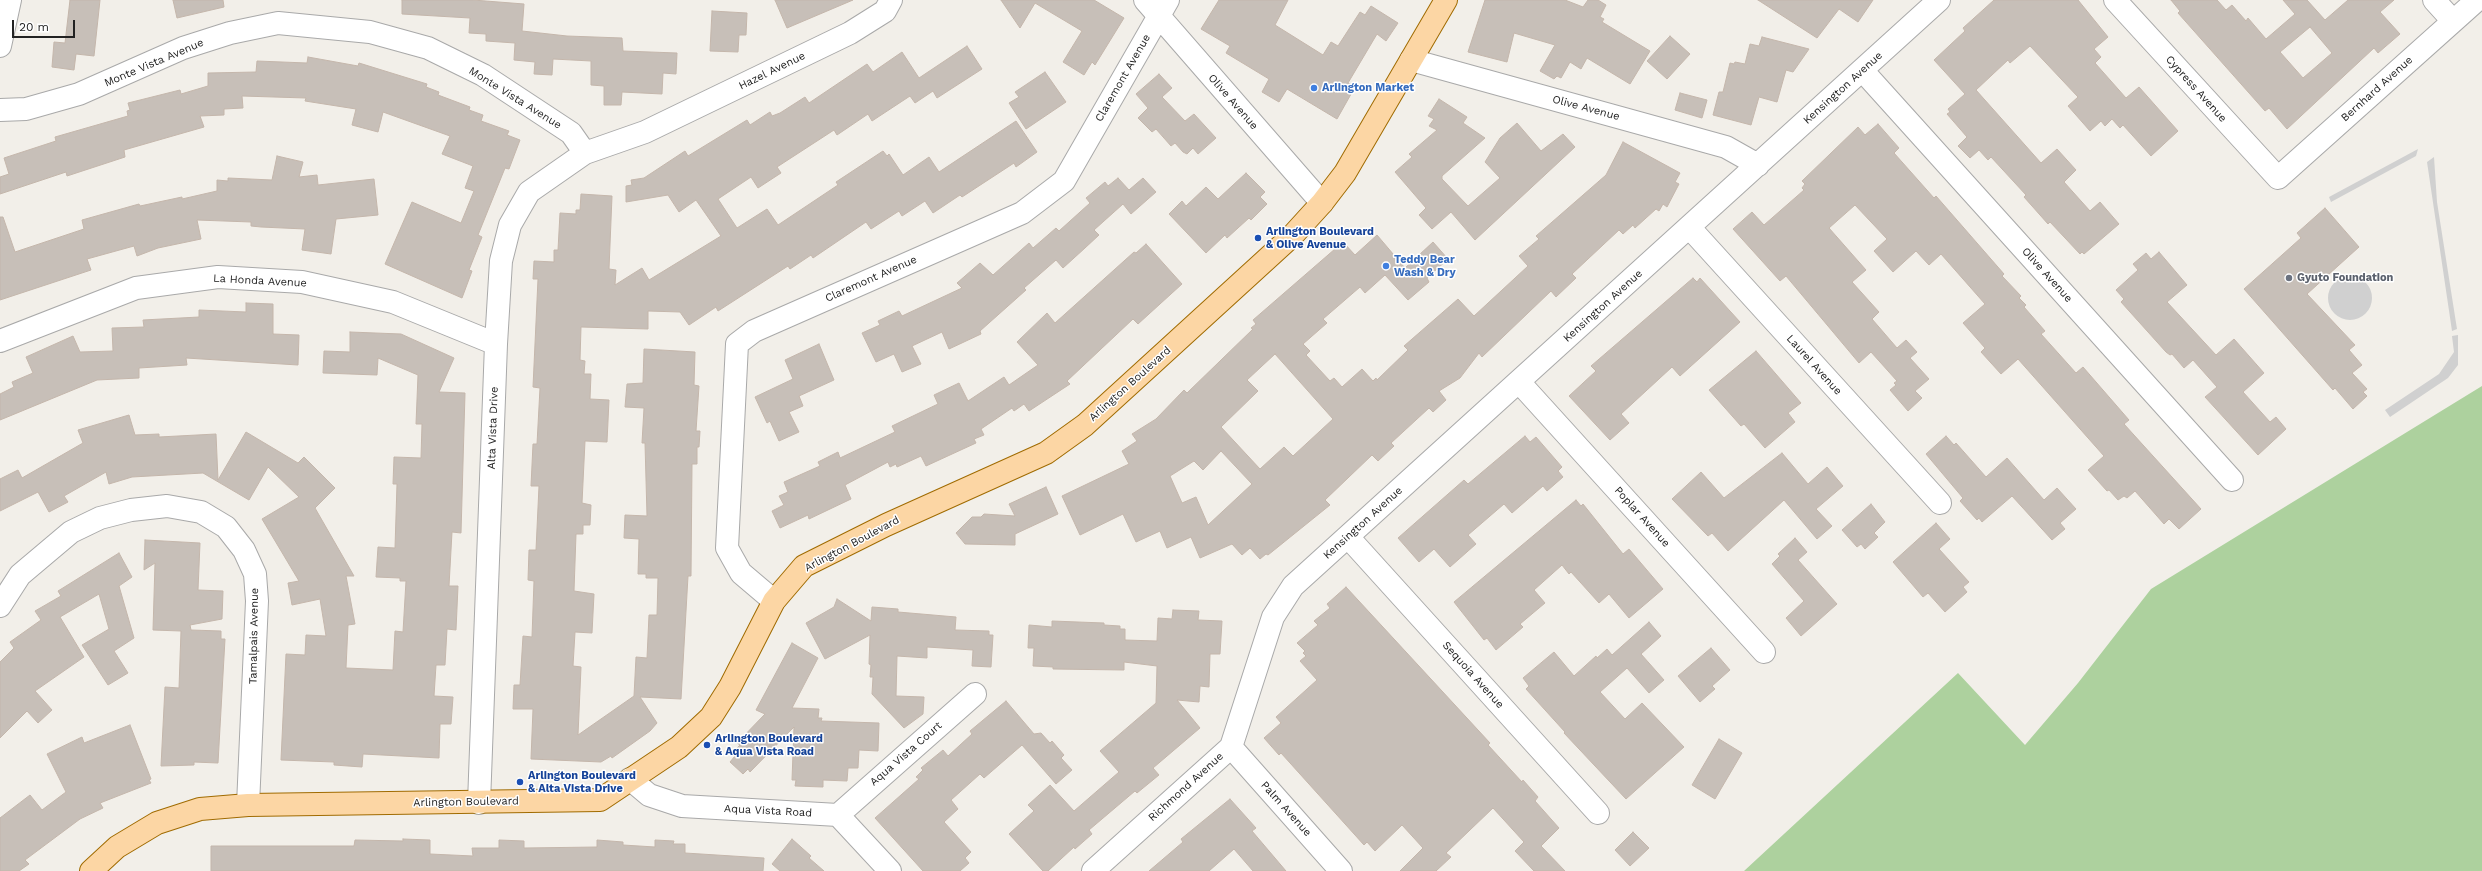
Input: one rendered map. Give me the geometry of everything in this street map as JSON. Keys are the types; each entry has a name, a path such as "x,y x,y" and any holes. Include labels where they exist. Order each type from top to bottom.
{"main road":[{"name":"Arlington Boulevard","path":"91,871 117,847 157,823 200,809 248,805 479,803 600,800 679,747 711,717 730,687 774,601 804,566 886,525 1046,453 1084,426 1292,236 1322,203 1345,172 1446,0"}],"street":[{"path":"0,46 10,0"},
{"name":"Hazel Avenue","path":"645,132 850,33 884,11 891,0"},
{"name":"Kensington Avenue","path":"1273,617 1293,586 1939,0"},
{"name":"Cypress Avenue","path":"2115,0 2278,178"},
{"path":"2434,0 2453,21"},
{"name":"Bernhard Avenue","path":"2278,178 2477,0"},
{"name":"Olive Avenue","path":"1157,5 1322,203"},
{"name":"Claremont Avenue","path":"774,601 741,573 727,548 737,344 754,331 1022,213 1058,186 1064,181 1157,5"},
{"name":"Monte Vista Avenue","path":"0,110 26,109 79,94 183,48 230,33 278,23 370,32 428,48 483,75 571,133 585,153"},
{"name":"Olive Avenue","path":"1411,60 1726,147 1758,165"},
{"name":"Olive Avenue","path":"1862,70 2232,480"},
{"name":"Alta Vista Drive","path":"479,803 496,344 501,261 510,225 529,192 585,153 645,132"},
{"name":"Laurel Avenue","path":"1689,227 1940,503"},
{"name":"La Honda Avenue","path":"0,341 136,288 218,277 302,282 393,302 496,344"},
{"name":"Poplar Avenue","path":"1519,382 1764,652"},
{"name":"Tamalpais Avenue","path":"0,606 20,575 71,532 100,518 131,510 167,506 201,512 226,527 244,550 255,574 258,602 248,805"},
{"name":"Sequoia Avenue","path":"1348,537 1598,813"},
{"name":"Richmond Avenue","path":"1093,871 1231,747 1273,617"},
{"name":"Aqua Vista Court","path":"838,815 975,694"},
{"name":"Palm Avenue","path":"1231,747 1341,871"},
{"name":"Aqua Vista Road","path":"630,779 649,795 682,806 838,815"},
{"path":"838,815 890,871"}],"shaded area":[{"path":"2418,149 2416,156 2331,202 2329,197"},
{"path":"2434,157 2437,202 2457,329 2452,331 2427,162"},
{"path":"2346,276 2354,276 2359,277 2366,282 2371,289 2371,307 2366,314 2359,319 2346,320 2338,317 2331,310 2328,302 2328,294 2331,286 2338,279"},
{"path":"2458,335 2458,365 2448,378 2390,417 2385,410 2439,374 2454,352 2452,336"}],"green space":[{"path":"2482,386 2482,871 1744,871 1958,673 2025,745 2078,683 2151,589"}],"building":[{"path":"70,0 100,0 94,56 76,54 74,70 52,67 54,42 65,43"},
{"path":"173,0 223,0 224,7 177,18"},
{"path":"402,0 473,0 524,4 522,31 567,36 622,38 623,51 677,53 676,74 663,73 662,94 622,92 621,105 604,105 604,86 591,85 591,61 553,59 552,75 534,74 535,62 514,60 515,43 486,41 486,34 469,33 470,18 402,14"},
{"path":"775,0 853,0 787,28"},
{"path":"1001,0 1094,0 1124,18 1095,65 1092,62 1084,75 1063,62 1082,31 1035,3 1020,28"},
{"path":"1219,0 1288,0 1275,25 1323,55 1331,42 1338,46 1360,12 1365,15 1371,6 1398,23 1386,41 1377,34 1348,83 1355,87 1337,119 1287,89 1279,102 1262,92 1269,79 1226,53 1230,46 1201,29"},
{"path":"1485,0 1565,0 1583,7 1588,0 1598,0 1606,5 1600,17 1604,19 1602,22 1650,51 1630,84 1587,58 1581,69 1570,62 1561,78 1557,76 1554,79 1540,71 1555,45 1514,33 1507,62 1468,52"},
{"path":"1758,0 1873,0 1858,22 1839,9 1817,38"},
{"path":"1994,0 2078,0 2108,37 2094,49 2101,57 2095,63 2126,98 2139,87 2178,131 2151,156 2123,125 2120,128 2112,119 2105,126 2101,121 2090,131 2068,106 2078,97 2030,46 2010,63 2008,60 1976,90 2041,163 2057,149 2076,170 2064,182 2090,211 2100,202 2119,224 2084,254 2082,252 2080,254 2050,222 2048,224 2024,197 2026,195 1991,157 1988,160 1979,150 1970,158 1958,146 1967,137 1947,114 1950,112 1948,109 1965,94 1934,60 1965,31 1963,28"},
{"path":"2171,0 2217,0 2226,10 2232,5 2246,21 2248,18 2266,39 2295,14 2283,0 2307,0 2325,20 2348,0 2394,0 2380,12 2400,34 2378,53 2374,48 2287,129 2269,108 2265,111 2178,13 2180,11","holes":["2310,27 2332,53 2303,78 2280,52"]},
{"path":"712,11 747,13 746,35 739,35 738,52 710,51"},
{"path":"1670,36 1690,54 1667,79 1647,61"},
{"path":"1762,37 1809,49 1793,72 1786,70 1777,102 1759,97 1751,125 1713,115 1719,92 1723,92 1730,63 1734,64 1735,62 1745,64 1750,44 1759,46"},
{"path":"967,46 982,69 937,98 933,91 915,103 910,96 872,121 868,114 837,135 834,130 777,167 781,173 758,188 751,177 718,199 737,228 767,209 778,225 838,185 836,182 883,151 887,156 889,154 903,175 929,157 939,172 1016,121 1037,152 1016,167 1014,163 962,197 960,195 933,213 925,201 902,216 899,211 871,229 866,222 813,258 811,255 790,269 788,266 718,311 716,307 689,325 680,312 648,311 648,329 581,327 580,360 585,361 584,374 591,374 590,399 609,400 607,442 585,441 582,503 591,505 590,525 583,525 583,534 576,534 574,591 594,594 592,633 575,632 573,666 581,667 578,735 634,696 636,657 647,658 649,615 657,615 658,578 646,578 646,574 638,574 639,539 624,538 625,515 647,516 645,443 642,443 644,408 625,407 627,384 643,383 644,349 695,352 694,385 699,386 696,431 700,431 699,447 697,447 697,464 692,464 691,576 688,576 681,699 640,697 657,723 650,731 612,758 611,756 601,762 531,759 533,709 513,709 514,685 520,685 523,636 532,637 534,581 528,580 529,550 536,550 539,486 531,486 533,444 537,444 540,388 533,387 538,279 533,279 534,261 554,262 554,250 558,250 560,213 576,214 576,210 580,210 581,194 612,196 609,269 616,270 615,285 642,268 649,280 721,236 696,200 679,212 668,195 626,202 626,186 632,185 631,180 644,178 685,151 688,156 747,120 750,125 770,112 772,116 780,113 805,97 809,103 867,64 873,72 902,52 919,78"},
{"path":"308,57 358,66 359,63 427,84 426,87 439,92 438,95 470,107 469,110 483,115 481,121 509,131 507,135 520,140 509,169 505,168 478,235 482,237 469,270 472,271 462,298 385,264 412,202 461,223 474,191 465,188 473,166 442,154 450,136 383,112 378,132 352,125 356,109 305,101 306,98 242,96 243,108 224,109 224,115 200,116 204,127 124,150 125,157 67,176 66,172 0,194 0,177 9,174 4,158 56,141 55,137 128,116 127,111 130,110 128,103 180,90 181,94 208,86 208,73 256,72 257,61 307,63"},
{"path":"1045,72 1066,102 1026,129 1009,103 1019,97 1015,92"},
{"path":"1159,74 1172,88 1162,97 1185,121 1194,114 1216,138 1198,154 1193,148 1187,154 1183,152 1175,143 1171,146 1156,129 1152,132 1138,118 1148,108 1136,94"},
{"path":"1680,93 1707,100 1702,118 1675,110"},
{"path":"1439,99 1467,117 1463,123 1485,138 1442,176 1442,179 1468,206 1500,178 1485,162 1500,138 1517,123 1541,151 1563,134 1575,147 1475,240 1451,212 1432,229 1419,215 1426,208 1395,172 1412,157 1409,154 1437,130 1429,126 1434,119 1428,116"},
{"path":"1878,124 1899,148 1894,153 1934,198 1936,196 2004,274 2002,276 2021,296 2019,298 2026,305 2024,307 2045,331 2041,334 2076,373 2083,367 2129,420 2124,424 2201,509 2179,529 2169,519 2164,524 2135,491 2127,498 2124,496 2118,500 2109,490 2107,491 2088,470 2104,456 2018,359 2001,374 1981,352 1985,348 1963,323 1985,304 1941,254 1929,265 1916,251 1893,272 1874,251 1887,239 1855,205 1829,228 1866,270 1852,282 1879,312 1872,319 1897,348 1906,340 1917,352 1910,358 1929,379 1915,391 1922,398 1908,411 1890,390 1896,385 1894,383 1897,381 1871,352 1859,363 1786,276 1780,281 1733,229 1752,212 1764,225 1804,190 1802,188 1805,184 1802,181 1858,127 1865,135"},
{"path":"1623,142 1680,173 1675,182 1679,184 1667,207 1663,204 1659,211 1656,209 1635,228 1633,225 1623,234 1619,230 1572,274 1576,278 1556,297 1551,291 1482,357 1479,353 1460,378 1439,391 1446,400 1433,412 1429,408 1391,443 1394,446 1378,461 1372,455 1325,500 1330,505 1268,555 1266,554 1260,559 1250,548 1242,555 1232,544 1200,558 1191,537 1167,548 1160,531 1136,542 1123,514 1080,535 1062,496 1129,464 1122,451 1137,441 1132,434 1156,419 1184,390 1187,393 1253,329 1251,328 1256,324 1253,320 1343,242 1355,255 1377,235 1405,268 1433,242 1448,259 1427,278 1429,282 1408,300 1385,275 1365,293 1360,287 1323,319 1327,323 1303,344 1310,351 1306,355 1330,381 1334,378 1342,387 1362,369 1373,381 1376,378 1377,380 1408,350 1404,346 1458,299 1474,316 1528,266 1519,256 1539,239 1536,236 1606,175","holes":["1275,354 1333,419 1293,456 1284,447 1260,469 1221,427 1258,391 1247,380","1221,451 1252,484 1208,525 1196,497 1182,503 1170,476 1194,461 1203,470"]},
{"path":"277,156 303,162 299,177 317,175 318,185 374,179 378,215 336,219 331,254 302,250 305,229 251,226 251,222 197,220 201,239 158,248 137,256 134,246 87,259 91,270 0,300 0,217 3,217 15,252 84,229 82,220 139,204 140,206 182,197 182,199 217,191 217,180 228,181 228,178 272,180"},
{"path":"1246,173 1265,192 1260,197 1267,204 1251,220 1249,218 1227,238 1225,235 1206,253 1169,214 1182,201 1186,206 1206,187 1218,199"},
{"path":"1118,178 1129,190 1143,178 1156,192 1131,214 1123,204 1094,230 1099,235 1085,248 1063,268 1056,260 1024,288 1026,290 980,331 981,334 949,349 942,332 912,346 921,364 902,372 894,354 876,362 862,333 880,325 878,321 899,311 902,316 962,288 957,283 980,263 993,275 1029,243 1033,248 1056,228 1059,231 1090,203 1086,198 1105,182 1108,186"},
{"name":"Gyuto Foundation","path":"2325,208 2359,247 2307,294 2355,345 2349,350 2362,365 2352,373 2367,389 2363,392 2367,396 2353,409 2335,388 2333,390 2244,289 2301,238 2297,233"},
{"path":"1146,244 1182,284 1138,324 1133,319 1067,381 1070,384 1029,411 1024,404 1014,411 1012,408 981,429 984,435 974,439 976,443 926,466 921,456 897,467 896,464 890,467 888,462 845,485 851,499 809,519 808,515 780,528 772,511 784,505 779,496 788,492 784,482 820,466 818,462 838,452 840,458 895,432 892,426 938,404 934,395 959,383 968,401 1004,377 1009,385 1038,365 1017,342 1047,313 1055,323 1134,252 1136,253"},
{"path":"2159,252 2187,285 2167,302 2216,355 2234,339 2264,373 2243,392 2270,422 2276,417 2286,429 2258,455 2205,397 2217,387 2193,360 2184,368 2172,354 2170,355 2166,352 2121,302 2124,299 2116,290 2138,270 2133,264 2146,253 2151,259"},
{"path":"1693,278 1697,282 1700,278 1740,322 1680,376 1672,367 1621,414 1629,423 1610,440 1569,396 1596,371 1591,366"},
{"path":"246,303 273,304 273,334 299,335 298,365 186,358 187,365 139,368 139,378 97,380 0,420 0,394 14,387 12,382 33,373 26,357 73,336 80,352 113,351 112,328 144,327 143,320 199,317 199,310 246,312"},
{"path":"350,332 401,334 454,358 439,392 465,393 461,533 452,532 449,586 458,586 456,630 447,629 445,665 436,665 434,696 453,697 451,724 440,724 439,758 363,754 362,767 334,765 334,762 281,760 286,654 305,655 306,635 326,636 320,599 292,605 288,583 299,581 262,519 299,497 268,467 249,500 203,473 132,477 109,484 106,472 64,496 68,502 49,512 38,492 0,511 0,479 18,470 22,478 83,443 78,430 129,415 135,435 159,434 159,437 216,434 218,480 246,432 298,463 304,457 335,488 315,508 354,576 346,576 355,624 348,625 346,668 393,670 395,631 403,632 406,581 400,581 400,578 376,577 378,547 395,548 397,484 393,484 394,457 421,458 422,424 416,424 418,375 378,358 377,375 323,373 324,351 350,352"},
{"path":"819,344 834,380 799,396 803,406 789,412 799,432 779,441 770,421 767,423 755,397 793,379 785,360"},
{"path":"1756,351 1801,403 1788,413 1795,422 1765,448 1744,424 1741,426 1709,390"},
{"path":"1525,436 1530,442 1536,437 1562,467 1558,471 1563,477 1547,491 1543,486 1512,513 1504,504 1468,535 1476,544 1450,567 1434,549 1419,562 1398,538 1464,480 1468,484"},
{"path":"1946,436 1954,445 1956,443 1986,477 2007,458 2044,500 2057,488 2076,509 2060,523 2065,529 2052,540 2012,496 1982,522 1979,518 1977,520 1960,501 1963,498 1926,454"},
{"path":"1782,453 1808,484 1827,467 1843,486 1816,509 1832,526 1817,539 1784,500 1728,551 1712,533 1708,536 1672,499 1701,472 1724,498"},
{"path":"1046,487 1058,514 1015,534 1015,545 965,544 956,533 972,517 981,517 984,514 1015,516 1009,504"},
{"path":"1576,500 1581,506 1583,504 1623,554 1629,549 1663,589 1629,618 1609,594 1599,603 1571,572 1569,574 1562,565 1534,590 1545,603 1520,624 1523,627 1496,650 1487,638 1484,640 1454,602"},
{"path":"1871,504 1885,522 1874,533 1878,537 1865,549 1861,544 1857,547 1842,530"},
{"path":"1936,523 1950,539 1939,549 1969,582 1963,587 1967,592 1945,612 1928,593 1923,597 1893,562"},
{"path":"1795,538 1807,552 1798,560 1837,604 1801,636 1786,618 1804,601 1772,564 1780,556 1778,554"},
{"path":"145,540 200,543 198,590 223,591 222,619 190,625 191,630 221,631 221,639 225,639 218,763 194,762 194,765 161,766 165,687 179,688 181,631 153,630 155,563 144,570"},
{"path":"119,553 132,577 119,586 134,638 114,651 128,673 108,685 82,645 109,629 99,594 60,617 84,657 35,691 52,710 38,723 27,711 0,738 0,662 14,648 10,642 41,620 35,611 61,596 58,591"},
{"path":"1346,587 1490,743 1488,745 1538,797 1535,801 1559,828 1541,846 1565,871 1534,871 1515,851 1524,842 1493,808 1446,853 1451,857 1436,871 1400,871 1423,848 1402,825 1375,851 1367,842 1364,845 1281,753 1279,755 1264,738 1281,723 1276,717 1317,680 1300,661 1306,656 1303,653 1305,651 1297,643 1318,625 1314,621 1330,608 1327,604"},
{"path":"837,599 871,621 872,607 898,609 898,612 956,617 955,630 989,631 989,635 993,635 991,667 972,666 973,650 927,647 927,658 897,656 896,696 924,697 923,714 904,728 872,694 873,677 870,677 871,665 869,664 870,635 825,659 806,623 834,607"},
{"path":"1173,610 1199,611 1198,620 1222,621 1220,654 1210,654 1209,687 1200,686 1199,702 1177,700 1200,728 1153,768 1159,775 1137,793 1135,791 1089,830 1092,834 1075,849 1074,847 1048,871 1043,871 1009,834 1034,811 1028,805 1050,785 1074,811 1119,772 1100,751 1156,703 1157,666 1124,662 1124,670 1053,669 1053,667 1033,666 1034,648 1028,648 1029,625 1052,627 1052,621 1104,623 1104,625 1120,626 1120,629 1125,629 1125,640 1157,641 1158,618 1172,619"},
{"path":"1649,622 1661,636 1641,654 1664,680 1649,693 1627,668 1600,692 1625,719 1642,703 1684,747 1626,799 1564,733 1565,732 1526,689 1529,686 1523,678 1554,652 1574,676 1596,656 1597,658 1607,649 1612,655"},
{"path":"792,643 818,658 792,708 819,709 818,718 822,718 821,721 879,723 878,751 859,750 858,768 848,768 847,781 823,780 823,787 795,786 796,780 792,780 794,727 750,772 748,769 743,774 730,762 735,756 733,752 740,745 737,743 765,714 756,710"},
{"path":"1711,648 1730,670 1712,686 1715,689 1700,702 1678,676"},
{"path":"1006,701 1034,734 1041,733 1050,743 1052,741 1064,755 1061,758 1072,770 1056,784 1022,745 984,778 980,774 951,800 958,809 944,822 971,852 965,858 969,863 960,871 923,871 875,818 919,779 916,777 923,770 921,768 943,750 948,756 972,734 970,731"},
{"path":"130,725 151,779 149,780 151,783 100,803 103,808 80,819 25,860 29,864 19,871 0,871 0,818 30,795 42,810 66,792 47,754 82,737 84,743"},
{"path":"1719,739 1742,753 1715,799 1692,785"},
{"path":"1230,799 1256,828 1252,831 1286,871 1253,871 1234,849 1209,871 1149,871 1183,842 1181,839"},
{"path":"1633,832 1649,848 1630,866 1615,850"},
{"path":"403,839 430,840 430,854 473,856 472,848 499,848 499,840 524,841 524,848 597,847 597,840 623,842 623,845 655,847 655,840 674,841 673,844 685,844 685,853 764,858 763,871 211,871 211,846 354,846 355,840 403,841"},
{"path":"792,839 811,856 809,858 824,871 780,871 772,864"}],"place":[{"name":"Arlington Market","path":"1314,88"},
{"name":"Arlington Boulevard & Olive Avenue","path":"1258,238"},
{"name":"Teddy Bear Wash & Dry","path":"1386,266"},
{"name":"Gyuto Foundation","path":"2289,278"},
{"name":"Arlington Boulevard & Aqua Vista Road","path":"707,745"},
{"name":"Arlington Boulevard & Alta Vista Drive","path":"520,782"}]}
